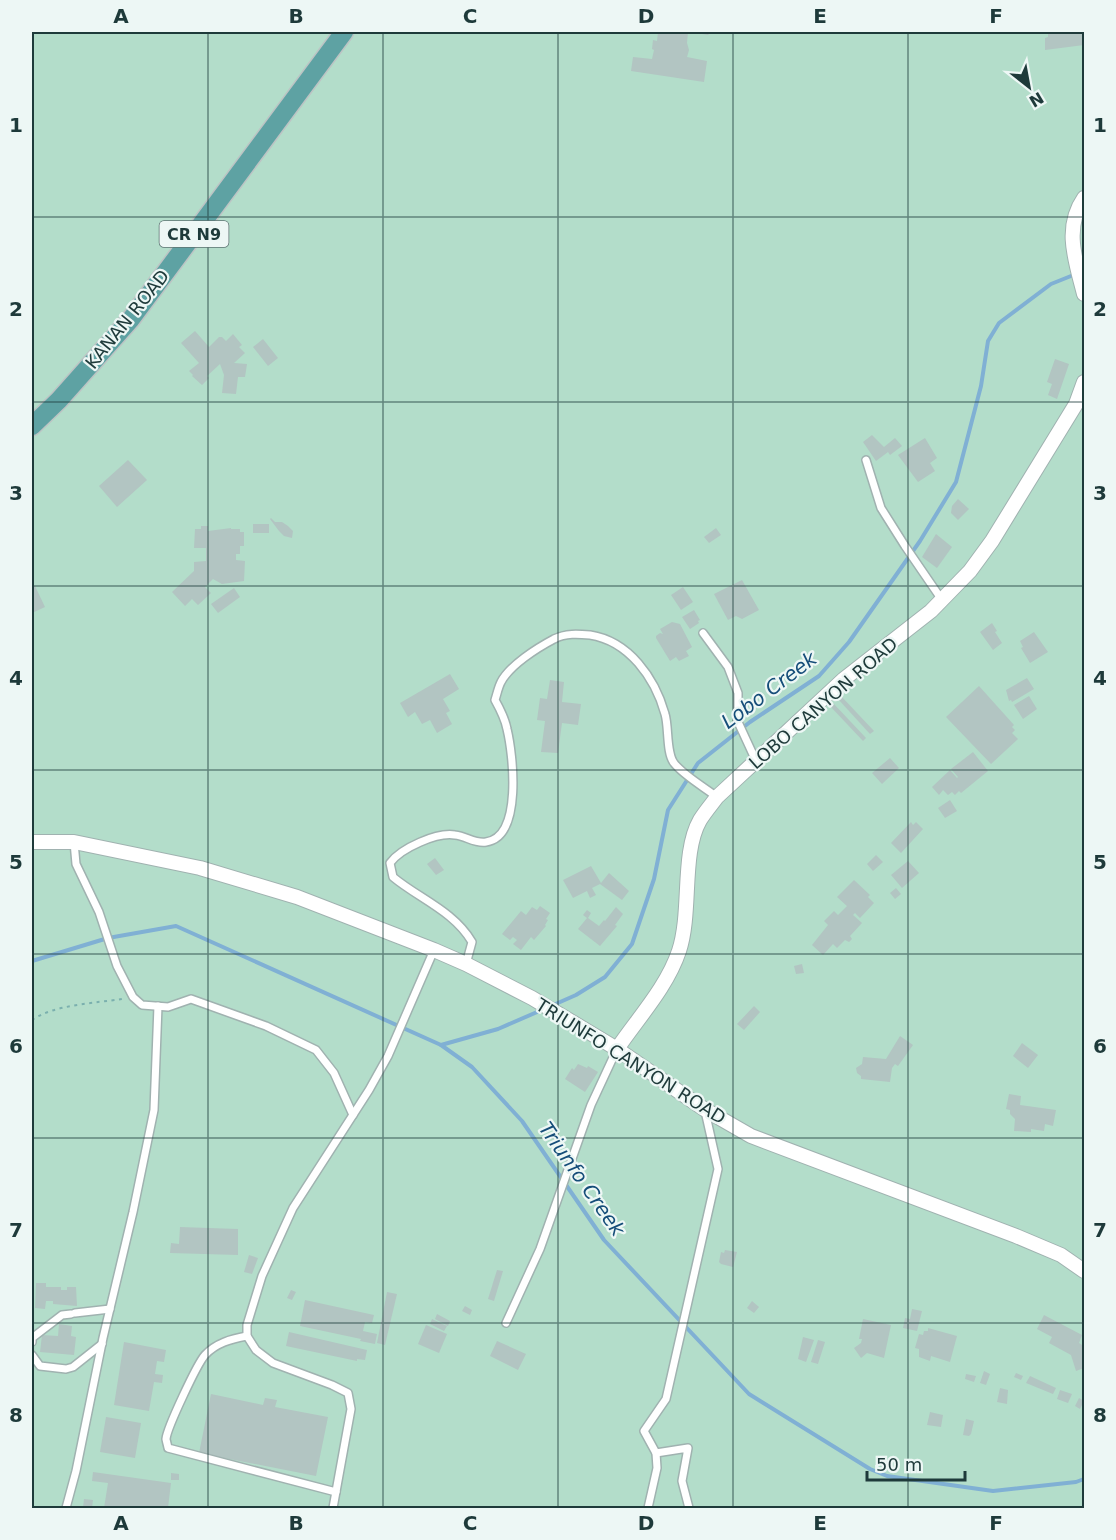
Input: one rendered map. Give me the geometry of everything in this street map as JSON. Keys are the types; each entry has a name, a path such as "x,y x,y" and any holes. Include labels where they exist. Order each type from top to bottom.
{"main road":[{"name":"KANAN ROAD","path":"32,426 59,400 131,320 344,32"}],"street":[{"path":"1084,198 1071,233 1084,291"},
{"name":"LOBO CANYON ROAD","path":"617,1048 668,976 678,953 684,934 692,844 700,819 717,797 844,679 931,611 970,571 992,541 1076,404 1084,382"},
{"name":"TRIUNFO CANYON ROAD","path":"32,842 74,842 200,868 286,894 434,950 532,998 617,1048 704,1109 751,1136 1016,1236 1061,1255 1084,1271"}],"lane":[{"path":"866,460 881,508 904,546 942,600"},
{"path":"702,633 728,667 738,693 738,722 756,761"},
{"path":"466,964 472,942 468,934 437,906 393,877 390,863 396,855 412,846 438,837 449,834 459,835 474,841 488,842 497,837 506,827 512,806 514,777 508,730 495,700 502,681 521,661 559,637 577,634 601,637 620,646 641,665 655,686 665,714 670,742 669,753 674,763 717,797"},
{"path":"74,842 76,864 99,912 117,966 133,997 142,1005 168,1007 191,999 266,1026 316,1050 334,1073 353,1115"},
{"path":"333,1509 351,1409 348,1393 273,1364 256,1350 247,1336 247,1325 262,1276 293,1208 388,1056 434,950"},
{"path":"66,1509 154,1110 158,1006"},
{"path":"506,1323 540,1249 583,1133 591,1105 617,1048"},
{"path":"648,1509 657,1468 656,1453 644,1431 666,1399 718,1169 704,1109"},
{"path":"32,1342 32,1338 62,1315 110,1309"},
{"path":"247,1336 233,1338 219,1344 205,1355 173,1419 166,1440 168,1448 336,1492"},
{"path":"32,1356 40,1366 66,1369 73,1367 102,1344"},
{"path":"656,1453 688,1448 682,1480 689,1509"}],"path":[{"path":"32,1020 37,1016 63,1009 133,997"}],"green space":[{"path":"32,32 1084,32 1084,1508 32,1508"}],"building":[{"path":"658,32 688,32 687,57 707,61 704,82 631,71 633,57 652,59 653,40 657,41"},
{"path":"690,32 711,32 708,35"},
{"path":"1048,32 1084,32 1084,45 1045,50 1045,38 1048,37"},
{"path":"195,331 209,347 219,337 226,341 233,334 242,345 239,347 245,353 234,363 247,364 245,377 238,377 236,394 222,393 224,375 220,364 207,376 209,378 202,385 192,376 189,371 199,363 181,343"},
{"path":"263,339 278,358 268,366 253,347"},
{"path":"1055,359 1069,364 1057,399 1048,395 1052,384 1047,382"},
{"path":"872,435 884,447 895,438 902,446 876,461 863,442"},
{"path":"925,438 937,458 930,463 935,471 918,482 898,455"},
{"path":"128,460 147,480 117,507 99,486"},
{"path":"958,499 969,509 958,520 951,513 952,506"},
{"path":"271,518 275,522 282,522 288,526 293,531 292,538 284,536"},
{"path":"253,524 269,524 269,533 253,533"},
{"path":"201,526 208,526 208,531 231,528 244,532 244,546 240,546 240,554 236,554 236,560 245,561 244,581 222,584 213,579 205,587 211,593 198,605 192,599 185,606 172,592 194,571 194,562 206,561 206,548 194,548 195,529 201,529"},
{"path":"716,528 721,535 709,543 704,537"},
{"path":"936,534 952,547 937,568 922,557"},
{"path":"742,580 759,610 742,619 736,616 728,620 714,594"},
{"path":"35,586 45,607 32,613 32,587"},
{"path":"683,587 693,602 681,610 671,595"},
{"path":"234,588 240,597 218,613 211,604"},
{"path":"694,610 700,620 690,629 682,617"},
{"path":"672,622 680,624 692,647 686,651 689,656 679,661 676,657 670,661 656,638 660,633 663,634 660,629"},
{"path":"992,623 1002,643 993,650 980,632"},
{"path":"1034,632 1048,652 1030,663 1021,648 1023,647 1020,641"},
{"path":"450,674 459,689 443,699 450,711 446,713 452,724 437,733 430,720 422,724 415,712 408,717 400,703"},
{"path":"1027,678 1034,689 1012,702 1009,701 1006,690"},
{"path":"550,680 564,682 562,702 581,704 578,725 562,723 558,753 541,752 545,721 537,720 540,698 547,699"},
{"path":"979,686 1014,725 1012,727 1015,730 1012,733 1018,739 991,764 946,717"},
{"path":"841,696 874,731 870,734 838,699"},
{"path":"1029,696 1037,709 1023,719 1014,705"},
{"path":"833,703 866,738 863,741 830,706"},
{"path":"973,752 988,771 961,793 959,791 955,795 952,792 948,795 943,790 939,795 932,787 950,770 957,778 951,769"},
{"path":"890,758 899,768 882,784 872,773"},
{"path":"950,800 957,811 945,818 938,808"},
{"path":"911,822 913,825 916,822 923,829 901,853 891,843"},
{"path":"876,855 883,862 873,871 867,864"},
{"path":"435,858 444,870 436,875 427,864"},
{"path":"908,861 919,873 902,888 891,875"},
{"path":"591,866 601,883 609,873 629,891 622,900 600,884 592,888 596,895 590,898 587,891 573,898 563,880"},
{"path":"854,880 870,895 868,897 874,903 860,918 855,913 853,915 862,923 850,936 852,939 849,942 845,940 837,948 833,944 823,955 812,945 828,925 824,921 834,911 838,915 847,906 837,897"},
{"path":"896,888 901,894 895,899 890,893"},
{"path":"540,906 550,913 546,919 548,920 546,926 534,940 531,937 521,950 513,944 517,940 513,937 510,940 502,934 521,911 526,915 532,907 537,910"},
{"path":"616,907 623,914 615,925 617,926 600,946 578,929 587,918 583,915 587,910 591,913 588,918 599,926"},
{"path":"802,964 804,973 796,974 794,966"},
{"path":"754,1006 760,1012 744,1030 737,1024"},
{"path":"900,1036 913,1045 898,1066 895,1064 892,1068 890,1082 861,1079 856,1068 862,1064 863,1057 886,1059"},
{"path":"1022,1043 1038,1055 1028,1068 1013,1056"},
{"path":"578,1064 587,1068 588,1066 598,1072 585,1092 565,1079 572,1068 574,1070"},
{"path":"1009,1094 1021,1096 1020,1105 1056,1110 1053,1126 1045,1124 1044,1131 1031,1129 1031,1132 1014,1131 1015,1119 1010,1114 1010,1110 1006,1109"},
{"path":"180,1227 238,1229 238,1255 170,1253 171,1243 179,1244"},
{"path":"725,1250 737,1252 733,1267 719,1262 721,1252 724,1253"},
{"path":"249,1255 258,1258 252,1274 244,1272"},
{"path":"497,1270 503,1271 494,1301 488,1299"},
{"path":"36,1283 46,1283 46,1287 61,1287 61,1290 76,1287 77,1306 53,1304 53,1301 46,1301 45,1309 35,1308"},
{"path":"291,1290 296,1292 292,1300 287,1298"},
{"path":"387,1292 397,1294 385,1345 377,1343"},
{"path":"305,1300 374,1315 372,1323 365,1322 363,1331 377,1334 375,1344 300,1326"},
{"path":"752,1301 759,1307 754,1313 747,1308"},
{"path":"465,1306 472,1310 470,1315 462,1311"},
{"path":"912,1309 922,1311 917,1331 903,1328 905,1318 910,1319"},
{"path":"437,1314 450,1321 448,1326 435,1319"},
{"path":"1044,1315 1082,1335 1079,1343 1082,1345 1084,1368 1076,1371 1071,1355 1049,1343 1052,1337 1037,1329"},
{"path":"432,1319 447,1326 444,1331 430,1324"},
{"path":"863,1319 891,1325 884,1358 867,1353 861,1358 854,1348 861,1343 862,1339 859,1339"},
{"path":"59,1324 72,1326 71,1336 76,1337 74,1355 40,1352 42,1335 58,1336"},
{"path":"426,1325 447,1334 439,1353 418,1344"},
{"path":"928,1328 957,1336 950,1362 931,1356 930,1361 919,1357 919,1349 915,1348 919,1334 923,1335"},
{"path":"289,1332 367,1350 365,1360 357,1359 357,1361 286,1346"},
{"path":"803,1337 814,1340 806,1362 798,1359"},
{"path":"818,1340 825,1342 818,1364 811,1362"},
{"path":"497,1341 526,1354 518,1370 490,1356"},
{"path":"124,1342 166,1350 164,1362 157,1361 155,1374 163,1375 162,1383 154,1382 149,1411 114,1405"},
{"path":"984,1371 990,1374 986,1385 980,1383"},
{"path":"1016,1373 1023,1376 1021,1380 1014,1377"},
{"path":"966,1374 976,1376 974,1382 965,1379"},
{"path":"1030,1376 1056,1388 1053,1394 1026,1383"},
{"path":"1000,1388 1008,1390 1007,1404 997,1402"},
{"path":"1060,1390 1072,1394 1068,1403 1057,1399"},
{"path":"211,1394 263,1405 265,1398 277,1400 275,1407 328,1417 316,1476 199,1453"},
{"path":"1079,1398 1084,1401 1080,1409 1075,1406"},
{"path":"930,1412 943,1415 941,1427 927,1425"},
{"path":"106,1417 141,1423 135,1458 100,1452"},
{"path":"966,1419 974,1421 969,1436 963,1435"},
{"path":"93,1472 171,1483 168,1508 104,1508 108,1483 92,1481"},
{"path":"171,1473 179,1474 179,1480 171,1480"},
{"path":"84,1499 93,1500 92,1508 83,1508"}],"waterway":[{"name":"Lobo Creek","path":"551,1006 576,995 605,977 632,944 654,879 668,810 698,763 750,722 819,676 849,642 920,541 956,482 981,386 988,341 999,323 1051,284 1076,274"},
{"name":"Triunfo Creek","path":"32,961 108,938 176,926 441,1045 472,1067 522,1121 604,1240 749,1394 870,1469 887,1476 993,1491 1076,1482 1084,1479"},
{"name":"Lobo Creek","path":"441,1045 498,1029 544,1009"}]}
